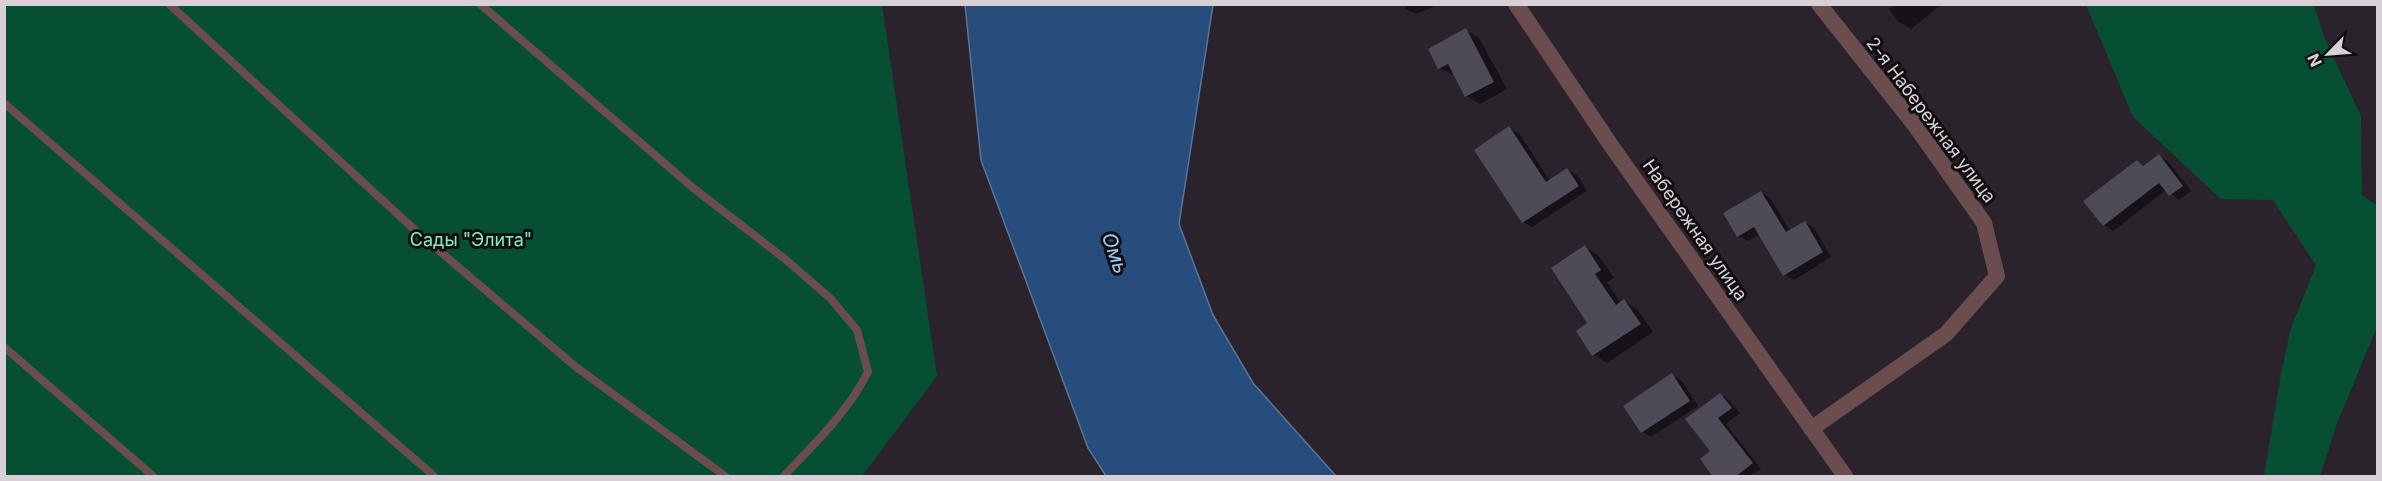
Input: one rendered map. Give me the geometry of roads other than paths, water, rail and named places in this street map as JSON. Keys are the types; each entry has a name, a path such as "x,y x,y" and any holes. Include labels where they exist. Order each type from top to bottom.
{"street":[{"name":"Набережная улица","path":"1516,4 1610,144 1845,477"},
{"name":"2-я Набережная улица","path":"1811,429 1946,334 1997,276 1983,223 1914,124 1819,4"}],"lane":[{"path":"170,4 416,231 558,352 725,477"},
{"path":"480,4 692,187 785,259 830,298 857,330 868,372 855,397 784,477"},
{"path":"4,103 434,477"},
{"path":"4,347 153,477"}],"water":[{"name":"Омь","path":"965,5 1213,5 1179,224 1213,315 1253,383 1336,476 1106,476 1088,448 981,160"}],"park label":[{"name":"Сады \"Элита\"","path":"471,240"}]}
